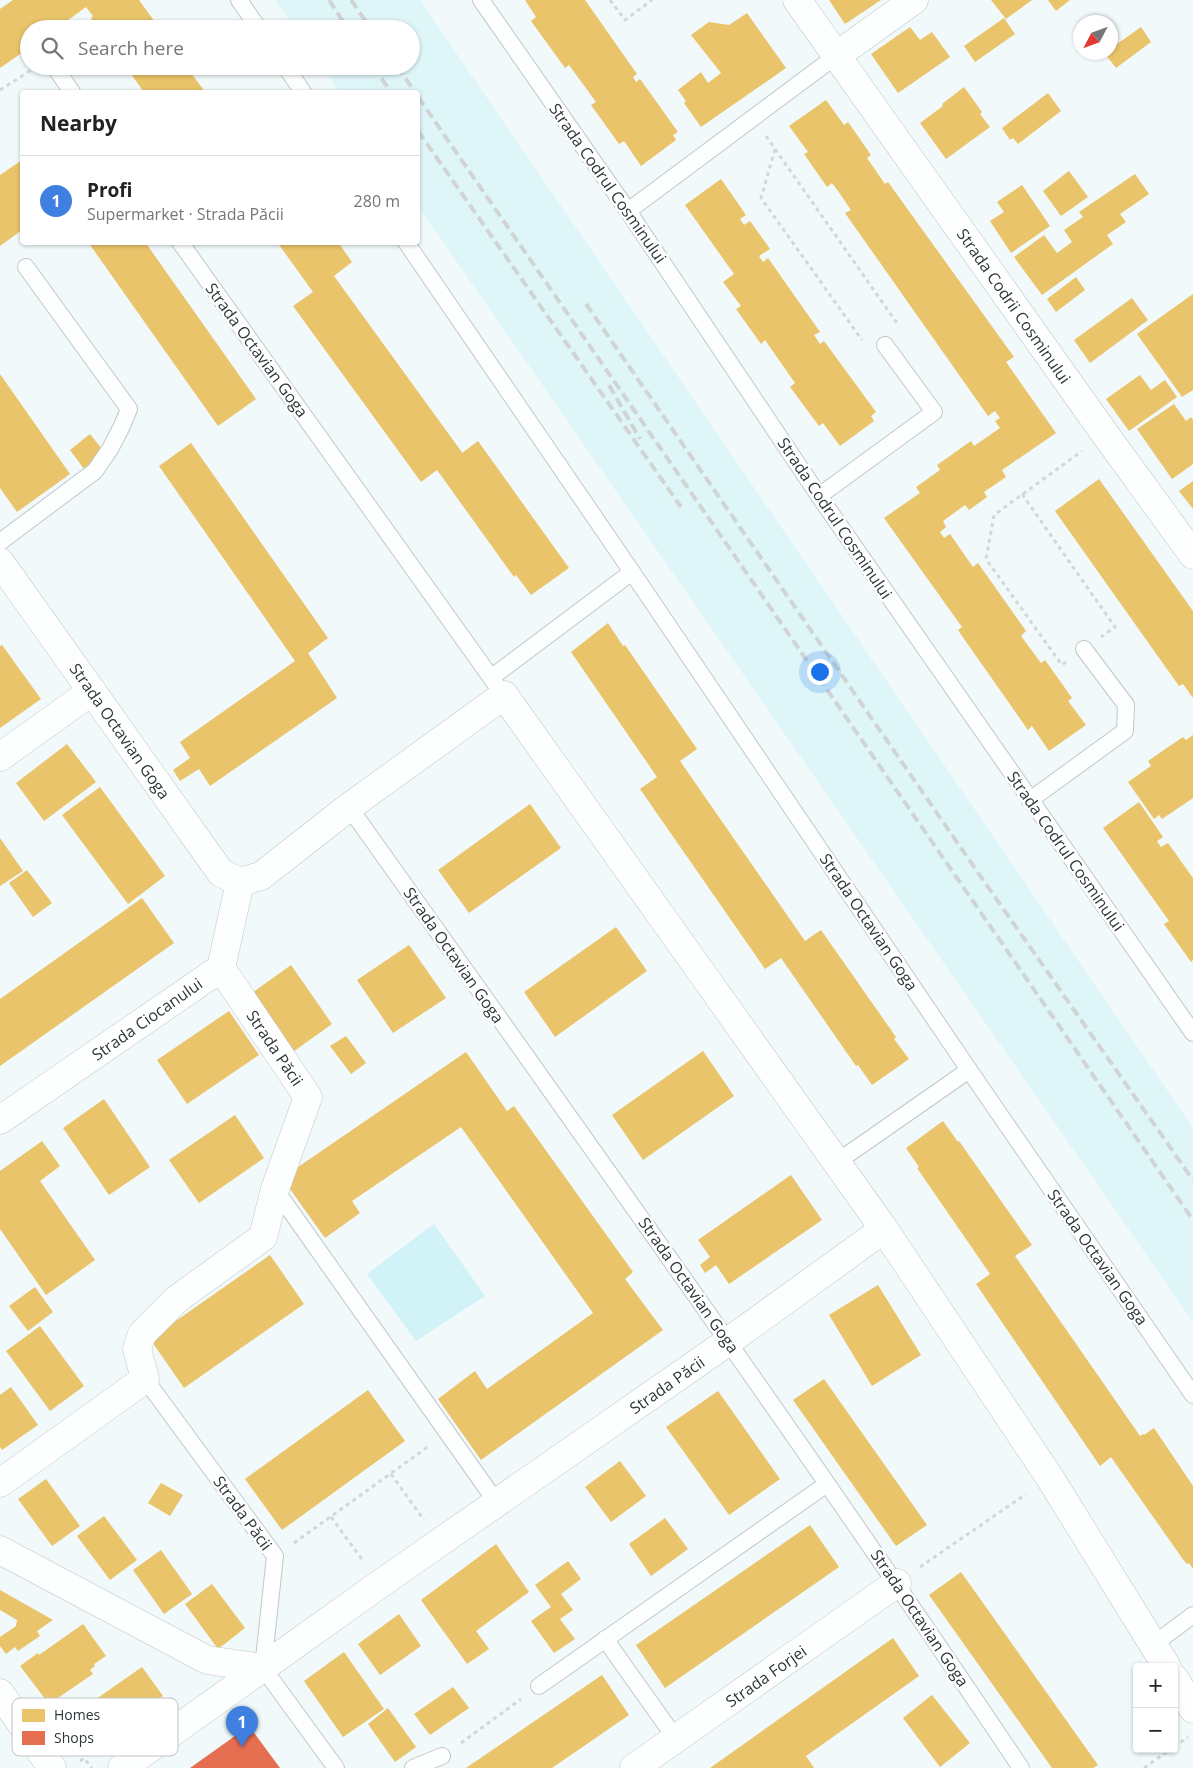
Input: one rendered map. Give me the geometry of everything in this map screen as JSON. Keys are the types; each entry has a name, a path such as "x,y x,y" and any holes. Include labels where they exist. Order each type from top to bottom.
{"street":[{"name":"Strada Codrii Cosminului","path":"798,0 1105,434 1193,555"},
{"path":"836,56 914,0"},
{"name":"Strada Octavian Goga","path":"0,562 221,873 240,882"},
{"path":"221,968 240,882 261,876 498,686"},
{"name":"Strada Octavian Goga","path":"498,686 884,1229 1050,1478 1160,1656"},
{"path":"0,757 92,691"},
{"name":"Strada Păcii","path":"145,1380 137,1349 142,1334 177,1299 263,1237 275,1189 308,1097 221,968"},
{"name":"Strada Ciocanului","path":"0,1120 221,968"},
{"name":"Strada Păcii","path":"178,1728 380,1584 729,1341 884,1229"},
{"path":"0,1483 145,1380"},
{"path":"0,1550 207,1660 263,1668"},
{"name":"Strada Forjei","path":"634,1768 897,1584"},
{"path":"1178,1685 1193,1709"},
{"path":"0,1694 12,1711"},
{"path":"44,1756 52,1768"},
{"name":"Strada Păcii","path":"122,1768 139,1756"}],"lane":[{"path":"239,0 253,20"},
{"name":"Strada Codrul Cosminului","path":"481,0 628,211 819,496 1193,1033"},
{"path":"628,211 836,56"},
{"path":"60,75 71,90"},
{"path":"291,75 302,90"},
{"name":"Strada Octavian Goga","path":"182,245 498,686"},
{"name":"Strada Octavian Goga","path":"408,245 969,1070 1193,1395"},
{"path":"0,542 95,471 122,428 129,409 26,267"},
{"path":"819,496 934,412 885,345"},
{"path":"498,686 632,572"},
{"path":"1030,800 1125,731 1126,705 1084,649"},
{"name":"Strada Octavian Goga","path":"349,807 729,1341 897,1584 1021,1768"},
{"path":"837,1162 969,1070"},
{"path":"275,1189 497,1503"},
{"name":"Strada Păcii","path":"145,1380 275,1556 263,1668"},
{"path":"539,1686 827,1484"},
{"name":"Strada Octavian Goga","path":"1160,1656 1193,1615"},
{"path":"605,1639 676,1739"},
{"path":"263,1668 336,1768"},
{"path":"413,1768 442,1756"}],"path":[{"path":"610,0 625,20 652,0"},
{"path":"0,90 23,75"},
{"path":"754,117 904,332 872,354 760,198 775,149"},
{"path":"1022,494 1115,627 1062,664 986,559 994,515 1022,494 1105,434"},
{"path":"275,1556 447,1433"},
{"path":"391,1474 440,1543"},
{"path":"897,1584 1050,1478"},
{"path":"331,1517 380,1584"},
{"path":"442,1756 539,1686"},
{"path":"1178,1744 1193,1734"},
{"path":"1144,1768 1165,1753"}],"shaded area":[{"path":"275,0 420,0 1193,1128 1193,1322 420,209 420,90 338,90 327,75 420,75 420,20 289,20"},
{"path":"434,1224 485,1296 416,1341 367,1274"}],"building: Homes":[{"path":"13,0 139,0 153,20 92,20 91,18 93,16 86,7 68,20 20,20 20,54 0,68 0,9"},
{"path":"525,0 585,0 637,74 633,77 636,82 640,79 678,132 673,135 676,140 641,166 624,141 619,144 591,105 596,102 569,65 565,68 531,21 536,17"},
{"path":"829,0 881,0 845,24"},
{"path":"991,0 1032,0 1006,19"},
{"path":"1048,0 1070,0 1056,11"},
{"path":"747,13 786,68 701,127 684,103 686,101 678,90 701,72 708,83 721,73 691,35 709,22 729,25"},
{"path":"1004,18 1015,34 975,62 964,46"},
{"path":"910,27 920,40 932,32 950,57 898,93 871,54"},
{"path":"1141,27 1151,42 1116,68 1110,60 1118,60 1118,43"},
{"path":"132,75 193,75 204,90 143,90"},
{"path":"964,87 990,127 946,159 920,123"},
{"path":"1048,93 1061,111 1018,144 1013,138 1010,140 1002,128"},
{"path":"826,100 844,125 848,122 871,155 867,158 885,184 888,182 1014,357 1006,362 1056,433 1002,470 1006,477 984,492 987,497 969,510 965,505 943,521 946,527 940,532 944,538 950,534 973,567 978,563 1026,631 1021,636 1041,663 1045,660 1072,698 1068,701 1086,725 1049,751 1032,726 1028,730 958,630 962,627 884,518 920,493 916,487 940,470 937,465 971,441 974,446 1000,428 995,421 1000,418 995,411 988,416 845,213 851,210 838,191 832,183 827,187 804,154 808,152 789,126"},
{"path":"20,161 20,231 0,246 0,175"},
{"path":"1069,171 1088,197 1061,216 1043,191"},
{"path":"1135,174 1149,194 1120,214 1126,222 1107,235 1113,244 1042,295 1014,257 1044,235 1057,253 1072,242 1064,230 1083,217 1079,212"},
{"path":"721,179 746,215 740,219 744,225 750,221 770,249 759,256 763,262 768,258 820,332 814,335 820,344 824,341 876,412 871,416 874,421 840,446 823,423 819,426 790,387 795,383 765,340 761,344 736,309 741,306 723,282 734,274 685,205"},
{"path":"1022,185 1050,226 1011,253 990,221 1004,212 997,202"},
{"path":"90,245 147,245 256,399 218,426"},
{"path":"279,245 340,245 352,262 334,276 462,453 478,441 569,568 531,595 516,575 514,577 437,470 421,482 293,306 313,292"},
{"path":"1076,277 1085,290 1056,312 1047,299"},
{"path":"1193,294 1193,390 1182,397 1137,334"},
{"path":"1132,298 1148,320 1090,363 1074,340"},
{"path":"0,374 70,474 17,512 0,488"},
{"path":"1140,375 1151,390 1165,380 1177,397 1129,431 1106,399"},
{"path":"1174,404 1186,421 1191,417 1193,420 1193,464 1172,479 1137,429"},
{"path":"90,434 105,453 84,469 70,450"},
{"path":"191,443 328,638 308,653 337,698 210,786 199,769 180,781 173,770 190,758 180,742 295,661 159,466"},
{"path":"1099,479 1193,611 1193,698 1183,684 1179,686 1055,511"},
{"path":"1193,481 1193,509 1179,491"},
{"path":"608,623 697,749 680,761 805,941 821,930 896,1037 894,1039 909,1059 872,1085 858,1065 856,1066 781,958 765,969 640,789 657,777 571,652"},
{"path":"2,645 41,699 0,728 0,646"},
{"path":"1193,735 1193,798 1162,819 1159,815 1154,819 1128,782 1151,766 1148,761 1183,737 1186,740"},
{"path":"67,744 96,782 44,821 16,783"},
{"path":"100,787 165,876 128,904 62,815"},
{"path":"1139,802 1163,837 1157,841 1161,847 1168,843 1193,878 1193,960 1191,962 1164,924 1169,921 1103,828"},
{"path":"530,804 561,848 469,913 438,870"},
{"path":"0,838 23,871 0,886"},
{"path":"27,870 52,903 33,917 9,883"},
{"path":"142,898 174,943 0,1066 0,999"},
{"path":"616,927 647,971 555,1037 524,992"},
{"path":"409,945 446,998 393,1033 357,980"},
{"path":"291,965 332,1024 290,1054 249,995"},
{"path":"229,1011 259,1055 187,1104 157,1060"},
{"path":"346,1036 366,1063 351,1074 330,1046"},
{"path":"703,1051 734,1096 643,1160 612,1115"},
{"path":"466,1052 507,1111 514,1106 633,1272 625,1279 663,1330 481,1460 438,1399 475,1371 487,1389 593,1313 461,1127 352,1201 360,1213 325,1238 282,1178"},
{"path":"104,1099 150,1167 109,1195 63,1128"},
{"path":"235,1115 264,1158 199,1203 169,1160"},
{"path":"943,1121 1032,1245 1015,1256 1140,1436 1154,1428 1193,1486 1193,1569 1182,1558 1111,1457 1100,1466 976,1284 990,1274 917,1168 919,1167 906,1148"},
{"path":"42,1141 60,1166 40,1181 95,1260 46,1295 0,1229 0,1171"},
{"path":"791,1175 822,1220 729,1284 716,1265 705,1273 700,1265 710,1257 698,1240"},
{"path":"270,1255 304,1304 184,1388 150,1339"},
{"path":"878,1285 921,1355 872,1386 829,1315"},
{"path":"35,1287 53,1312 28,1331 9,1306"},
{"path":"40,1326 84,1386 50,1411 6,1351"},
{"path":"824,1379 927,1525 896,1546 793,1400"},
{"path":"11,1387 38,1425 2,1450 0,1447 0,1395"},
{"path":"368,1390 405,1441 282,1530 245,1479"},
{"path":"718,1391 780,1479 729,1515 666,1427"},
{"path":"620,1461 646,1496 611,1522 585,1487"},
{"path":"46,1479 80,1526 52,1546 18,1499"},
{"path":"161,1483 183,1495 170,1516 148,1503"},
{"path":"104,1516 137,1560 110,1580 77,1536"},
{"path":"665,1518 688,1549 651,1576 629,1544"},
{"path":"810,1525 839,1567 665,1688 636,1645"},
{"path":"496,1544 529,1592 476,1631 489,1649 467,1664 421,1600"},
{"path":"161,1550 192,1594 164,1614 133,1570"},
{"path":"568,1561 581,1579 561,1594 573,1610 560,1619 575,1639 554,1653 531,1621 551,1607 535,1585"},
{"path":"961,1572 1098,1765 1093,1768 1052,1768 929,1595"},
{"path":"212,1584 245,1628 218,1649 185,1604"},
{"path":"0,1590 53,1620 37,1631 40,1636 18,1651 15,1647 6,1654 0,1646 0,1637 16,1626 17,1620 0,1610"},
{"path":"399,1614 421,1646 380,1675 358,1644"},
{"path":"83,1624 106,1656 94,1664 95,1666 90,1670 93,1674 58,1698 44,1698 20,1666 38,1653 39,1655"},
{"path":"893,1638 919,1676 806,1756 814,1768 710,1768"},
{"path":"344,1652 384,1709 343,1737 304,1681"},
{"path":"142,1667 163,1696 160,1698 98,1698"},
{"path":"602,1675 629,1715 552,1768 466,1768"},
{"path":"453,1687 469,1708 430,1735 414,1714"},
{"path":"932,1695 970,1743 940,1767 903,1718"},
{"path":"388,1708 416,1747 395,1762 368,1724"}],"building: Shops":[{"path":"249,1726 280,1768 190,1768"}],"railway":[{"path":"329,0 342,20"},
{"path":"351,0 365,20"},
{"path":"379,75 390,90"},
{"path":"403,75 414,90"},
{"path":"420,100 1193,1220"},
{"path":"420,134 681,507"},
{"path":"586,304 981,877 1193,1180"},
{"path":"609,385 640,439"}],"place":[{"name":"Profi","path":"242,1747"}]}
